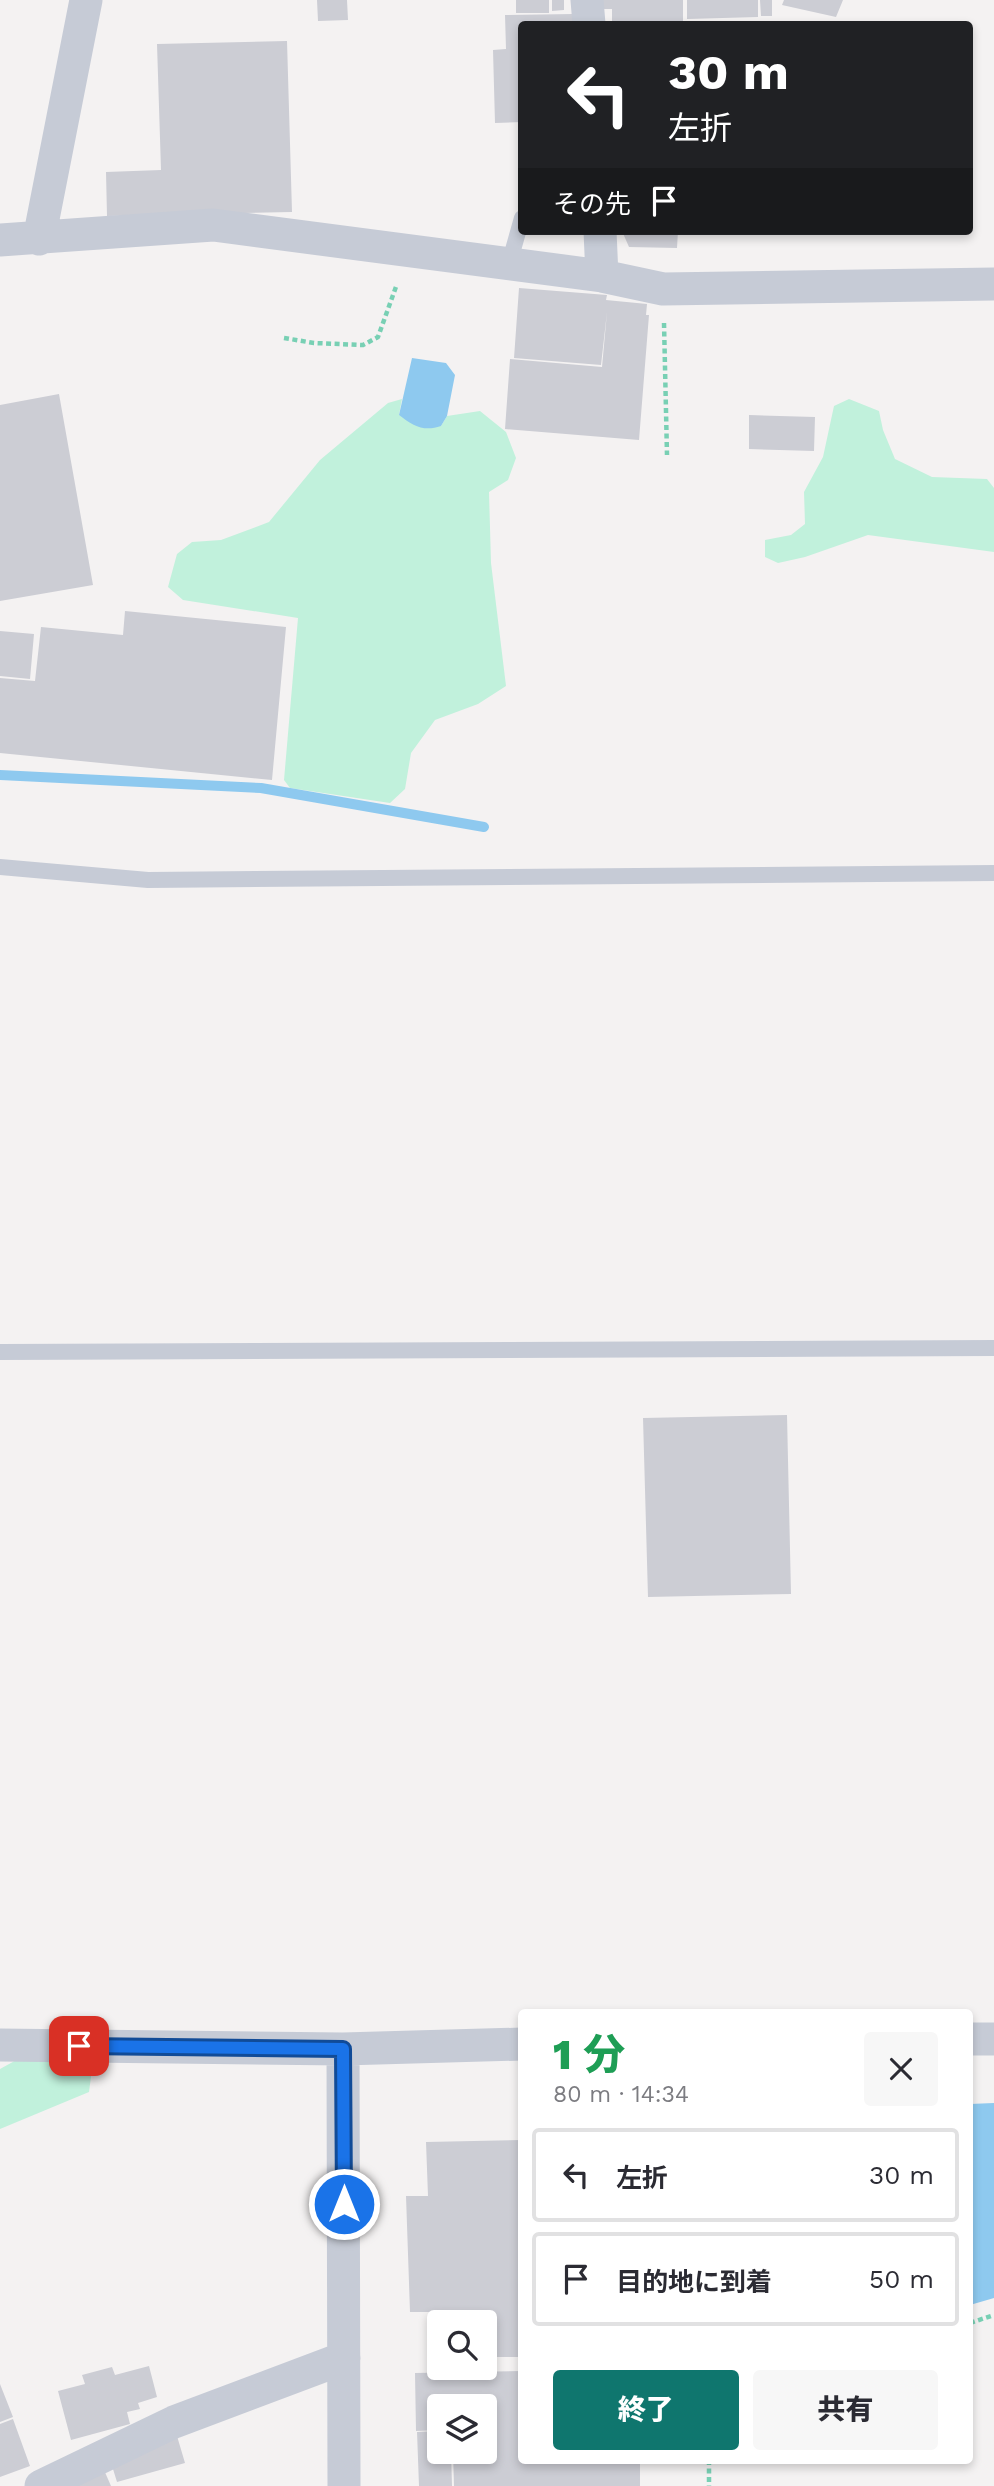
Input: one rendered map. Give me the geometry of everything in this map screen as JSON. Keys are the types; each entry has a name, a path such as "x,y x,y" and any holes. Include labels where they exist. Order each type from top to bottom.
{"street":[{"path":"39,239 86,0"},
{"path":"587,0 589,21"},
{"path":"0,240 213,225 602,276 663,289 994,284"},
{"path":"600,235 602,276"},
{"path":"973,2039 994,2039"},
{"path":"0,2045 343,2049 518,2044"},
{"path":"343,2049 344,2486"},
{"path":"41,2486 174,2422 344,2358"}],"lane":[{"path":"509,264 518,232"},
{"path":"0,867 148,880 994,873"},
{"path":"0,1352 994,1348"}],"path":[{"path":"284,338 314,343 363,345 378,337 409,251"},
{"path":"663,289 667,455"},
{"path":"973,2322 994,2315"},
{"path":"709,2464 709,2486"}],"green space":[{"path":"402,399 399,415 441,426 447,416 480,411 506,432 516,458 508,480 489,492 491,563 506,686 478,704 435,720 411,753 405,789 390,803 290,788 284,780 298,618 183,600 168,587 177,554 192,542 221,540 269,522 320,460 388,403"},
{"path":"849,399 879,411 883,430 895,459 932,477 987,479 994,488 994,552 868,535 805,557 778,563 765,557 765,540 791,535 805,524 804,492 823,457 834,406"},
{"path":"20,2058 86,2058 92,2069 89,2092 0,2129 0,2069"}],"water":[{"path":"412,358 446,363 455,375 447,416 441,426 419,427 399,415"},
{"path":"994,2103 994,2298 973,2304 973,2104"}],"building":[{"path":"317,0 347,0 348,20 318,21"},
{"path":"516,0 549,0 549,13 516,13"},
{"path":"552,0 564,0 564,10 552,11"},
{"path":"603,0 683,0 683,21 612,21 612,9 603,9"},
{"path":"687,0 758,0 758,17 687,19"},
{"path":"760,0 772,0 772,16 761,16"},
{"path":"784,0 843,0 836,17 782,5"},
{"path":"573,14 573,21 518,21 518,122 495,123 493,50 506,49 505,15"},
{"path":"287,41 292,212 107,216 106,172 161,170 157,44"},
{"path":"624,235 678,235 677,248 629,247"},
{"path":"519,288 607,295 606,300 647,304 646,315 649,315 639,440 505,429 510,359 602,367 607,312 601,365 514,358"},
{"path":"59,394 93,585 0,601 0,405"},
{"path":"749,415 815,417 814,451 749,449"},
{"path":"125,611 286,627 272,780 0,753 0,678 35,681 41,627 123,635"},
{"path":"0,631 34,634 30,679 0,676"},
{"path":"787,1415 791,1594 648,1597 643,1418"},
{"path":"518,2140 518,2357 497,2357 497,2310 410,2312 406,2196 428,2196 426,2142"},
{"path":"149,2366 157,2397 138,2403 140,2409 127,2412 130,2424 71,2440 58,2391 85,2384 82,2375 112,2367 115,2375"},
{"path":"497,2371 518,2371 518,2464 640,2464 640,2486 454,2486 453,2464 497,2464 497,2394 427,2394 427,2431 416,2431 415,2373 427,2373 427,2380 497,2380"},
{"path":"0,2384 13,2417 0,2422"},
{"path":"13,2419 30,2466 0,2477 0,2424"},
{"path":"417,2432 427,2432 427,2464 451,2464 452,2486 419,2486"},
{"path":"177,2436 185,2463 117,2482 109,2456"},
{"path":"104,2470 111,2486 66,2486"}],"waterway":[{"path":"0,775 261,788 484,827"}],"route":[{"path":"79,2046 343,2049 344,2204"}]}
